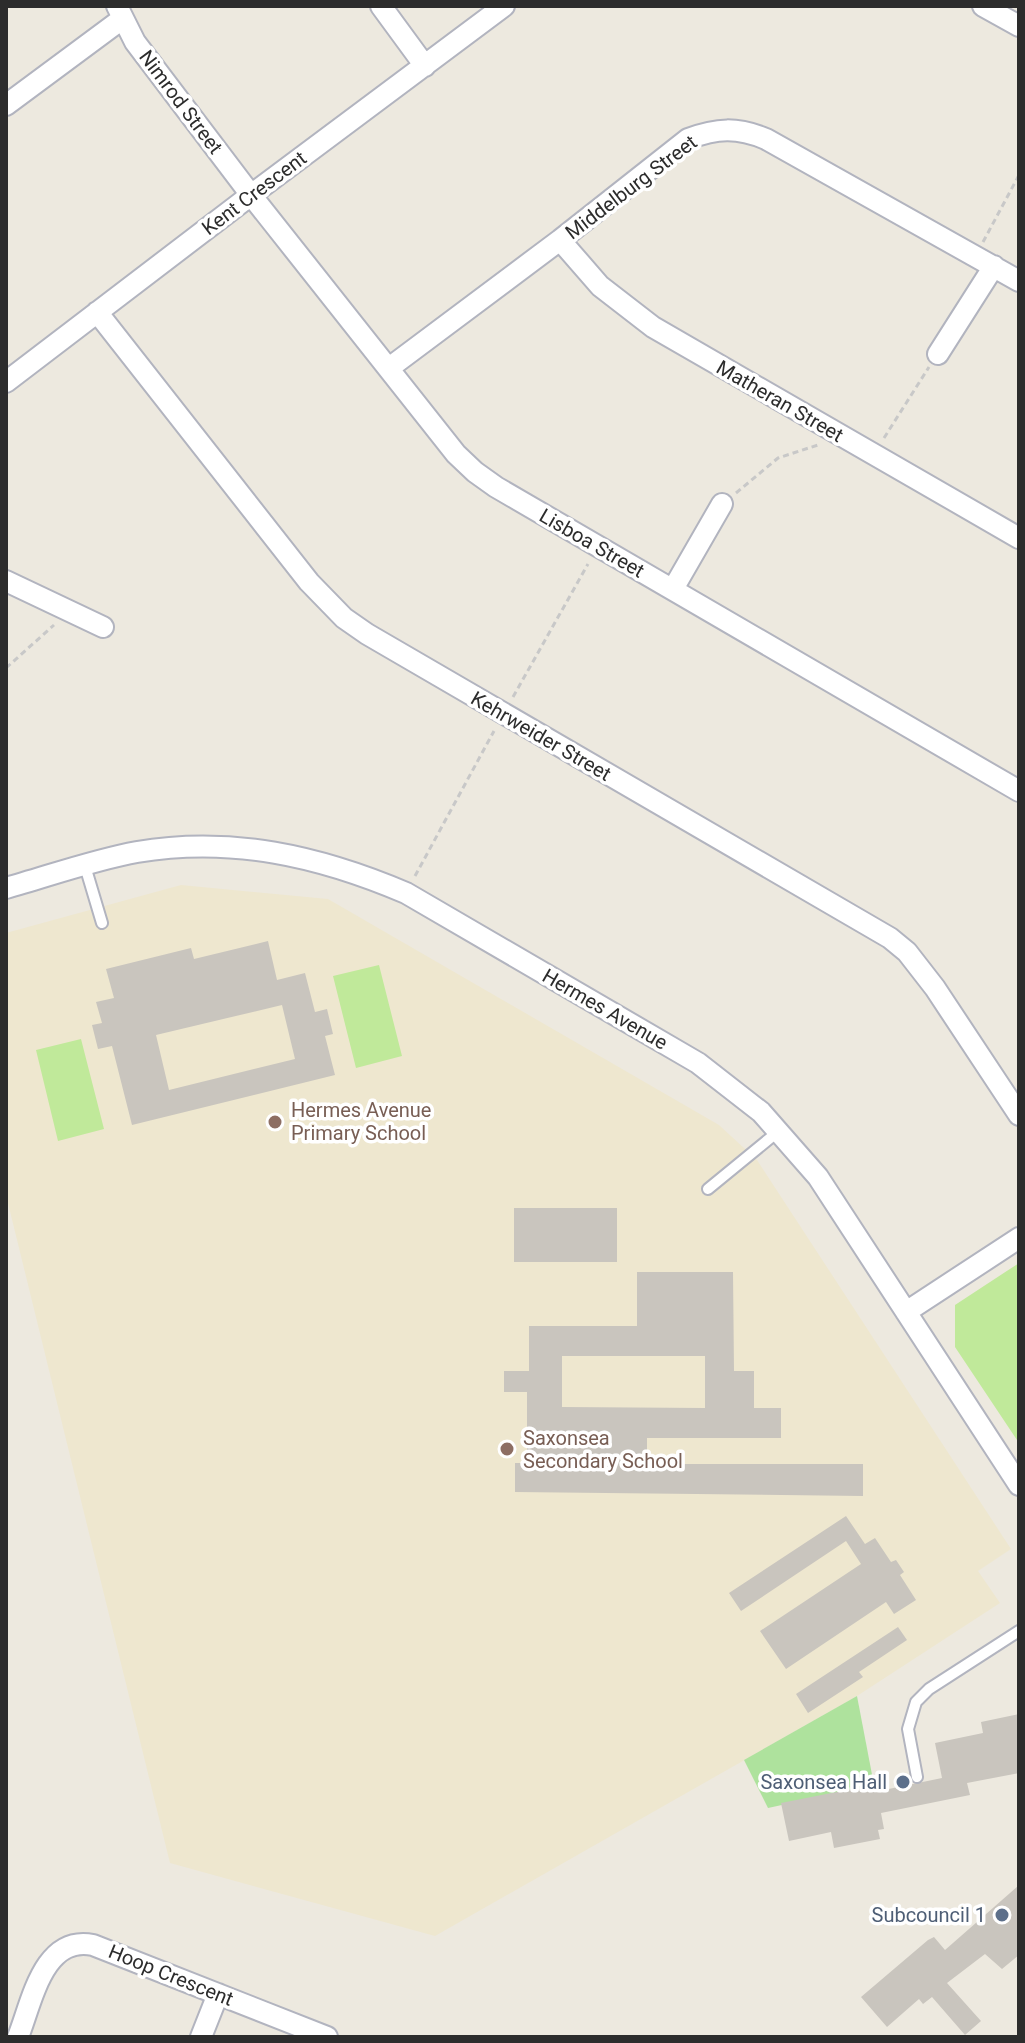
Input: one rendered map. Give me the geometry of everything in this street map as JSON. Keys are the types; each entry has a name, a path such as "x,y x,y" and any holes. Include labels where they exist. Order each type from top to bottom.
{"street":[{"path":"381,6 425,66"},
{"name":"Kent Crescent","path":"6,382 504,6"},
{"path":"983,6 1019,26"},
{"path":"6,105 120,12"},
{"name":"Nimrod Street","path":"120,12 135,42 251,195"},
{"name":"Middelburg Street","path":"389,368 688,139 711,130 745,130 766,139 1019,281"},
{"name":"Lisboa Street","path":"251,195 456,454 475,472 585,540 1019,791"},
{"name":"Matheran Street","path":"560,240 600,286 653,327 1019,538"},
{"path":"938,354 994,266"},
{"name":"Kehrweider Street","path":"97,312 309,582 344,618 890,938 907,952 935,988 1019,1115"},
{"path":"673,589 722,504"},
{"path":"6,581 103,627"},
{"name":"Hermes Avenue","path":"6,888 133,853 193,846 223,846 297,855 368,877 406,893 698,1063 741,1094 780,1130 818,1177 1019,1485"},
{"path":"906,1312 1019,1238"},
{"name":"Hoop Crescent","path":"18,2037 47,1964 59,1951 72,1945 93,1945 327,2037"},
{"path":"201,2037 218,1994"}],"lane":[{"path":"85,866 102,923"},
{"path":"708,1189 780,1130"},
{"path":"917,1777 908,1729 916,1702 929,1689 1019,1631"}],"path":[{"path":"983,244 1019,175"},
{"path":"6,668 70,610"}],"shaded area":[{"name":"Saxonsea Secondary School","path":"181,885 328,899 719,1125 757,1160 1011,1549 978,1571 1000,1603 857,1696 435,1936 170,1863 6,1195 6,933"}],"green space":[{"path":"379,965 402,1056 356,1068 333,976"},
{"path":"81,1039 104,1129 58,1141 36,1050"},
{"path":"1019,1263 1019,1443 955,1347 955,1305"},
{"path":"857,1696 874,1785 768,1808 744,1760"}],"building":[{"path":"268,941 277,980 305,973 315,1012 327,1009 333,1034 325,1036 335,1075 132,1125 112,1046 98,1049 92,1025 102,1023 96,1002 114,998 106,969 191,948 194,959","holes":["282,1005 295,1059 169,1090 156,1035"]},
{"path":"514,1208 617,1208 617,1262 514,1262"},
{"path":"637,1272 733,1272 734,1371 754,1371 754,1408 781,1408 781,1438 647,1438 647,1464 863,1464 863,1496 515,1492 515,1463 527,1463 527,1392 504,1392 504,1371 529,1371 529,1326 637,1326","holes":["562,1356 705,1356 705,1408 562,1407"]},
{"path":"846,1516 865,1544 875,1538 891,1562 896,1560 904,1572 900,1575 916,1600 894,1614 886,1602 786,1669 760,1631 861,1564 846,1541 741,1611 729,1593"},
{"path":"898,1627 907,1640 859,1672 863,1677 808,1713 796,1694"},
{"path":"1019,1714 1019,1773 967,1783 970,1795 881,1813 884,1829 878,1830 880,1839 834,1848 831,1832 789,1841 781,1803 877,1784 879,1791 942,1778 935,1743 983,1733 981,1722"},
{"path":"1019,1885 1019,1955 1002,1969 985,1954 947,1983 981,2021 965,2035 932,1997 923,2004 919,1999 887,2027 861,1997 928,1940 934,1937 945,1950"}],"place":[{"name":"Hermes Avenue Primary School","path":"275,1122"},
{"name":"Saxonsea Secondary School","path":"507,1449"},
{"name":"Saxonsea Hall","path":"903,1782"},
{"name":"Subcouncil 1","path":"1002,1915"}]}
